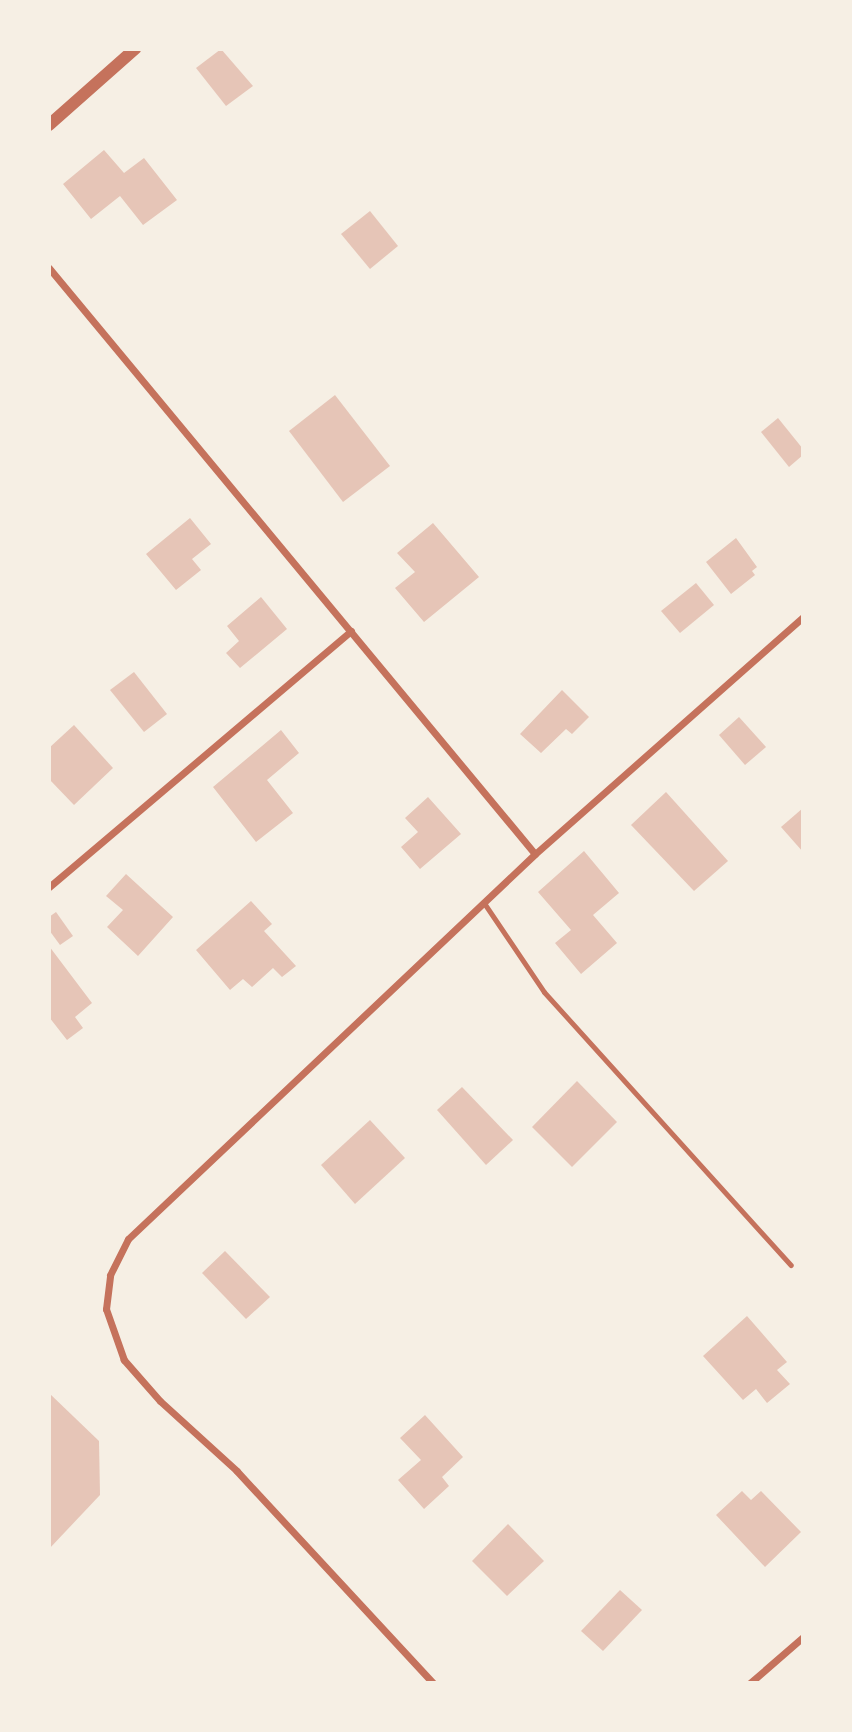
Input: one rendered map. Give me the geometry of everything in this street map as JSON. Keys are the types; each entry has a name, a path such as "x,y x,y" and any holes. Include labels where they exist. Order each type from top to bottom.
{"street":[{"path":"49,125 135,49"},
{"path":"49,268 535,854"},
{"path":"433,1683 237,1471 160,1401 124,1360 106,1309 110,1275 128,1238 535,854 803,617"},
{"path":"49,887 351,631"},
{"path":"750,1683 803,1637"}],"lane":[{"path":"484,903 544,992 791,1265"}],"building":[{"path":"221,49 253,86 226,106 196,68"},
{"path":"104,150 124,173 144,158 177,200 143,225 120,196 91,219 63,184"},
{"path":"370,211 398,246 370,269 341,234"},
{"path":"335,395 390,466 343,502 289,431"},
{"path":"778,418 803,449 803,455 789,467 761,432"},
{"path":"190,518 211,544 192,559 201,570 176,590 146,554"},
{"path":"433,523 479,577 424,622 395,588 415,572 397,553"},
{"path":"736,538 757,567 752,571 755,575 731,594 706,562"},
{"path":"696,583 714,605 680,633 661,611"},
{"path":"261,597 287,629 240,668 226,653 239,641 227,626"},
{"path":"134,672 167,714 144,732 110,690"},
{"path":"562,690 589,717 572,734 566,729 541,753 520,734"},
{"path":"739,717 766,747 745,765 719,735"},
{"path":"74,725 113,768 74,805 49,779 49,748"},
{"path":"281,730 299,753 267,780 293,813 256,842 213,787"},
{"path":"666,792 728,861 694,891 631,825"},
{"path":"428,797 461,834 420,869 401,847 418,832 405,818"},
{"path":"803,808 803,852 781,827"},
{"path":"584,851 619,893 593,915 617,943 581,974 555,943 571,930 538,892"},
{"path":"126,874 173,917 138,956 107,927 123,910 106,896"},
{"path":"251,901 272,924 264,931 296,966 282,977 273,968 252,987 243,979 230,990 196,950"},
{"path":"56,912 73,936 60,945 49,930 49,917"},
{"path":"49,946 92,1003 75,1017 83,1028 67,1040 49,1017"},
{"path":"577,1081 617,1122 572,1167 532,1127"},
{"path":"462,1087 513,1140 486,1165 437,1110"},
{"path":"370,1120 405,1158 355,1204 321,1165"},
{"path":"225,1251 270,1297 246,1319 202,1273"},
{"path":"747,1316 787,1362 777,1370 790,1384 767,1403 756,1389 743,1400 703,1356"},
{"path":"49,1393 99,1441 100,1495 49,1549"},
{"path":"425,1415 463,1457 442,1477 449,1486 424,1509 398,1480 421,1460 400,1438"},
{"path":"742,1491 751,1500 761,1491 801,1532 765,1567 716,1515"},
{"path":"508,1524 544,1561 507,1596 472,1561"},
{"path":"620,1590 642,1610 603,1651 581,1631"}]}
